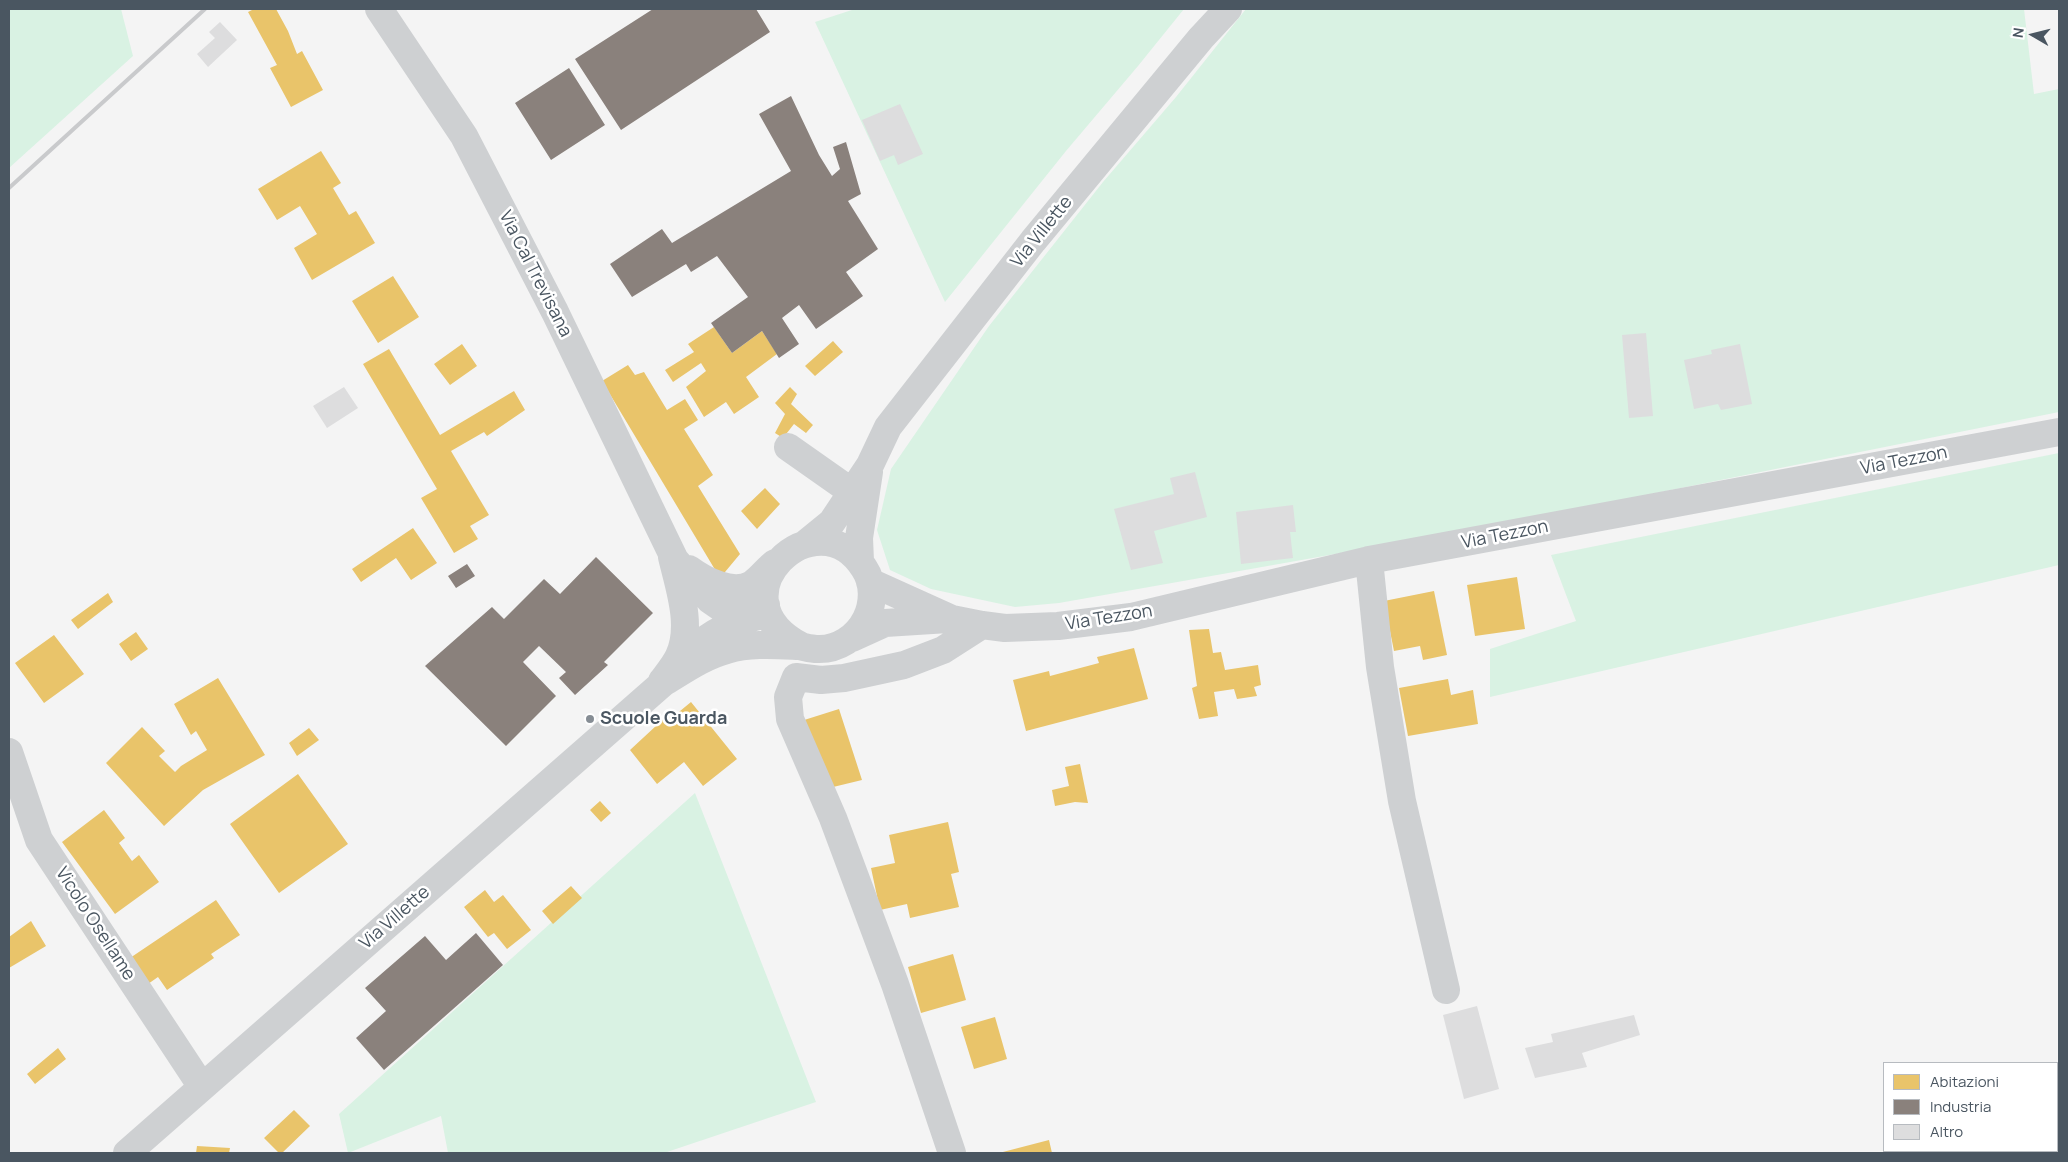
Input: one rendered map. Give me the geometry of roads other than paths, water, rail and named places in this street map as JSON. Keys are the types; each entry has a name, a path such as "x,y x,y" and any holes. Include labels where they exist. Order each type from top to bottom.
{"street":[{"name":"Via Cal Trevisana","path":"379,9 464,136 555,312 673,555 710,600 723,609 742,612 767,610"},
{"name":"Via Villette","path":"805,544 832,522 870,465 888,427 1033,241 1201,38 1228,9"},
{"name":"Via Tezzon","path":"865,571 952,619 982,626 1005,628 1058,626 1131,617 1369,560 2059,432"},
{"path":"788,447 852,492"},
{"name":"Via Villette","path":"661,685 712,655 728,649 762,646 801,646 818,649 835,647 851,638 862,627 869,613 872,597 859,538 870,465"},
{"name":"Via Villette","path":"781,557 792,549 805,544 820,542 835,544 848,551 865,571"},
{"name":"Via Cal Trevisana","path":"661,685 679,656 685,638 684,614 673,555"},
{"path":"673,555 707,578 721,585 738,589 751,585 781,557"},
{"path":"767,610 767,583 772,569 781,557"},
{"path":"1369,560 1380,667 1402,800 1446,990"},
{"name":"Via Villette","path":"126,1153 661,685 697,644 724,626 767,610 776,628 787,639 801,646"},
{"name":"Via Tezzon","path":"851,638 885,623 952,619"},
{"path":"952,1153 878,938 833,818 790,719 788,698 796,677 822,680 844,678 904,664 943,650 982,626"},
{"name":"Vicolo Osellame","path":"9,752 39,840 202,1087"}],"railway":[{"path":"9,188 205,9"}],"place":[{"name":"Scuole Guarda","path":"590,719"}]}
